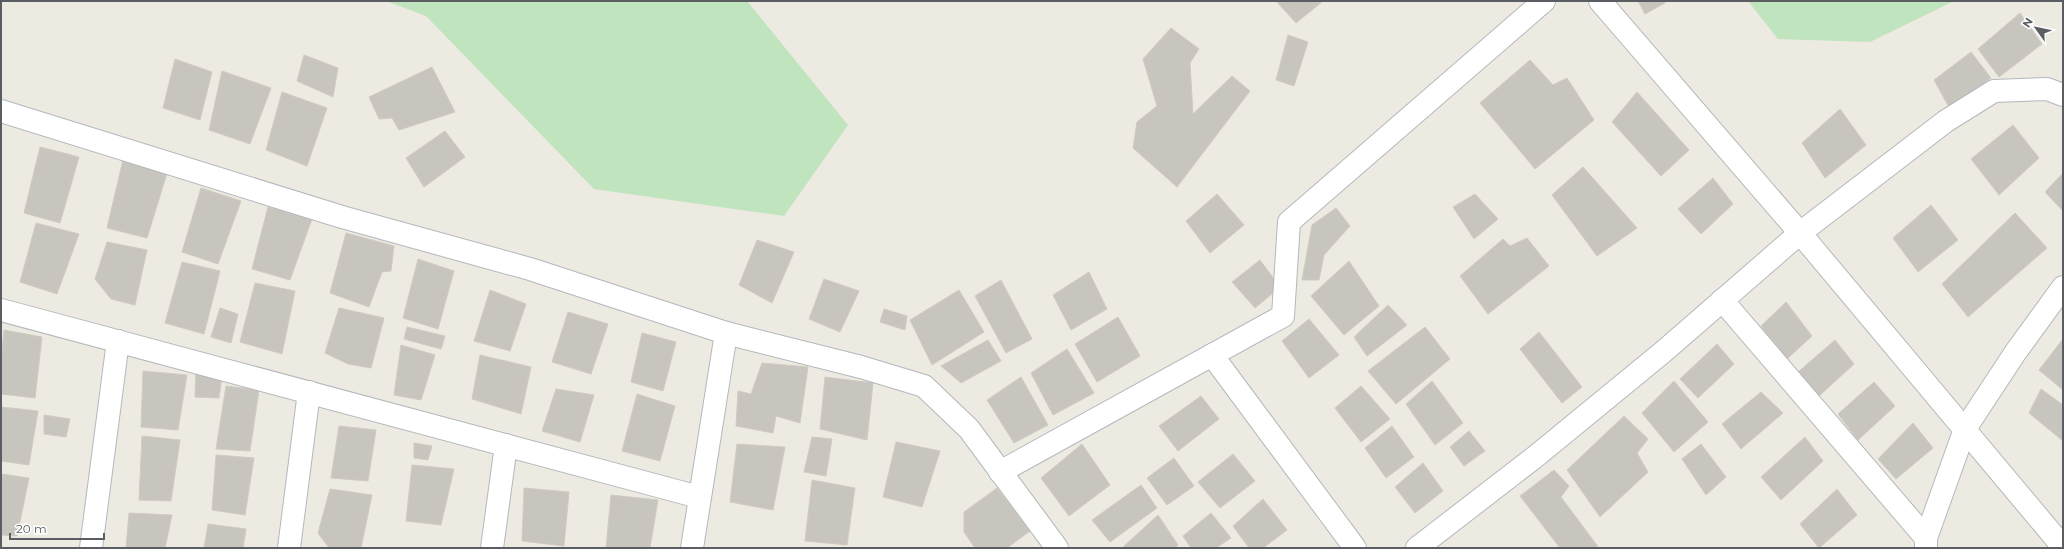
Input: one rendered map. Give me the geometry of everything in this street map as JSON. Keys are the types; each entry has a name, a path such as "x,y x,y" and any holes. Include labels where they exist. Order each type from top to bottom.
{"street":[{"path":"1000,472 1283,316 1289,222 1544,1"},
{"path":"1600,1 1800,233 2063,547"},
{"path":"1418,548 1535,457 1800,233 1946,121 1994,91 2047,89 2063,95"},
{"path":"1,111 342,217 530,269 726,333 861,367 924,386 969,430 1057,548"},
{"path":"1926,543 1965,430 2015,353 2063,286"},
{"path":"1722,300 1926,543"},
{"path":"1,310 699,497"},
{"path":"692,548 726,333"},
{"path":"92,548 118,341"},
{"path":"1212,355 1355,548"},
{"path":"289,548 309,392"},
{"path":"492,548 506,445"}],"green space":[{"path":"386,1 747,1 848,125 784,216 594,189 426,16"},
{"path":"1748,1 1954,1 1870,42 1778,39"}],"building":[{"path":"1276,1 1323,1 1296,23"},
{"path":"1638,1 1664,1 1665,3 1645,14"},
{"path":"2020,13 2042,44 1999,77 1978,49"},
{"path":"1171,28 1199,49 1190,63 1193,114 1232,76 1250,91 1177,187 1133,148 1137,122 1157,106 1143,59"},
{"path":"1288,35 1308,42 1294,86 1276,80"},
{"path":"1971,52 1991,78 1949,107 1934,80"},
{"path":"304,55 338,68 333,97 297,81"},
{"path":"175,59 212,72 200,120 163,108"},
{"path":"1530,60 1553,85 1567,78 1594,120 1535,169 1480,103"},
{"path":"432,67 455,112 399,130 392,118 379,119 369,97"},
{"path":"222,71 271,88 250,144 209,130"},
{"path":"282,92 327,108 307,166 266,150"},
{"path":"1637,92 1689,150 1661,176 1612,122"},
{"path":"1840,109 1866,145 1825,178 1802,143"},
{"path":"2013,125 2039,158 1999,195 1971,159"},
{"path":"445,131 465,157 424,187 406,158"},
{"path":"40,147 79,157 60,223 24,213"},
{"path":"123,160 168,170 147,238 107,228"},
{"path":"1583,167 1637,228 1597,256 1552,195"},
{"path":"2063,173 2063,211 2045,192"},
{"path":"1713,178 1733,204 1701,234 1678,209"},
{"path":"201,188 241,201 218,264 182,252"},
{"path":"1217,194 1244,225 1210,253 1186,221"},
{"path":"1475,194 1498,219 1474,239 1453,207"},
{"path":"1931,205 1958,240 1918,272 1893,238"},
{"path":"268,207 312,219 290,280 252,269"},
{"path":"1336,208 1350,226 1324,255 1319,280 1302,280 1312,225"},
{"path":"2015,213 2047,248 1968,317 1942,284"},
{"path":"36,223 79,234 57,294 20,282"},
{"path":"346,233 394,246 391,271 382,272 369,307 330,293"},
{"path":"1527,238 1549,266 1488,314 1460,276 1503,239 1510,246"},
{"path":"757,240 794,252 772,303 739,285"},
{"path":"107,242 147,250 135,305 111,299 95,279"},
{"path":"418,259 454,271 438,329 403,318"},
{"path":"1260,260 1280,287 1255,308 1232,282"},
{"path":"1349,261 1379,306 1344,335 1311,296"},
{"path":"182,262 220,271 204,334 165,323"},
{"path":"1089,272 1107,309 1071,330 1053,295"},
{"path":"824,279 859,291 840,332 809,319"},
{"path":"1001,280 1032,339 1006,353 975,296"},
{"path":"255,283 295,291 282,354 240,342"},
{"path":"490,290 526,304 510,351 474,341"},
{"path":"959,290 984,332 932,365 910,320"},
{"path":"1786,302 1812,336 1787,359 1761,326"},
{"path":"1388,305 1407,325 1367,356 1354,337"},
{"path":"220,308 238,314 231,343 211,337"},
{"path":"339,308 384,318 371,368 348,364 325,353"},
{"path":"884,309 907,316 905,330 880,322"},
{"path":"568,312 608,324 591,374 552,362"},
{"path":"1118,317 1140,356 1097,382 1075,344"},
{"path":"1309,319 1339,355 1309,378 1282,341"},
{"path":"407,327 445,336 441,349 404,339"},
{"path":"1425,327 1450,359 1396,404 1368,371"},
{"path":"4,330 42,337 35,398 1,394 1,361"},
{"path":"1539,332 1582,387 1562,403 1520,349"},
{"path":"642,333 676,342 663,391 631,382"},
{"path":"2063,339 2063,390 2039,370"},
{"path":"988,340 1001,361 961,383 941,366"},
{"path":"1835,340 1854,364 1818,397 1798,372"},
{"path":"1717,344 1734,364 1698,398 1680,379"},
{"path":"401,345 435,355 421,400 394,395"},
{"path":"1067,349 1094,393 1053,415 1031,373"},
{"path":"480,355 531,367 521,414 472,399"},
{"path":"762,363 808,367 800,423 776,416 773,433 736,426 738,391 751,394"},
{"path":"196,370 222,376 219,398 195,397"},
{"path":"143,371 187,375 178,430 141,427"},
{"path":"825,377 873,383 867,440 820,429"},
{"path":"1021,377 1048,425 1014,443 987,400"},
{"path":"1432,381 1463,423 1435,445 1406,404"},
{"path":"1674,381 1708,422 1674,452 1642,413"},
{"path":"1874,382 1895,406 1858,440 1838,414"},
{"path":"226,386 259,390 250,451 216,449"},
{"path":"1361,386 1390,419 1361,442 1335,408"},
{"path":"556,389 594,395 580,442 542,431"},
{"path":"2041,389 2063,405 2063,441 2029,413"},
{"path":"1761,392 1783,413 1741,449 1722,424"},
{"path":"637,394 675,406 660,461 622,451"},
{"path":"1201,396 1219,419 1178,451 1159,426"},
{"path":"1,407 38,411 29,465 1,461"},
{"path":"44,415 70,419 66,437 44,434"},
{"path":"1624,416 1648,439 1637,453 1648,472 1600,517 1567,470"},
{"path":"1913,423 1933,448 1896,479 1878,459"},
{"path":"339,426 376,430 368,481 331,478"},
{"path":"1392,426 1414,457 1386,478 1365,448"},
{"path":"1469,431 1485,451 1464,466 1450,447"},
{"path":"142,436 180,440 171,501 139,500"},
{"path":"812,437 832,439 826,476 804,472"},
{"path":"1805,437 1823,461 1781,500 1761,477"},
{"path":"896,442 940,451 922,507 883,497"},
{"path":"414,443 432,446 428,460 414,458"},
{"path":"737,444 785,447 773,510 730,502"},
{"path":"1082,444 1110,485 1069,516 1041,478"},
{"path":"1701,444 1726,477 1706,495 1682,459"},
{"path":"1233,454 1255,481 1220,508 1198,482"},
{"path":"216,455 254,458 245,515 212,510"},
{"path":"1174,458 1194,486 1167,505 1147,478"},
{"path":"1423,463 1443,491 1415,513 1395,487"},
{"path":"412,465 454,469 441,525 406,521"},
{"path":"1554,470 1569,486 1561,497 1599,548 1560,548 1520,496"},
{"path":"1,474 29,478 17,536 1,535"},
{"path":"812,480 855,488 847,545 805,541"},
{"path":"1141,485 1157,508 1110,542 1092,520"},
{"path":"524,488 569,492 564,546 522,541"},
{"path":"997,488 1030,531 1007,548 975,548 964,532 964,512"},
{"path":"330,489 372,495 361,548 329,548 318,533"},
{"path":"1837,489 1857,515 1819,548 1800,524"},
{"path":"611,495 658,500 650,548 606,548"},
{"path":"1263,499 1287,530 1263,548 1249,548 1233,526"},
{"path":"129,513 172,515 165,548 126,548"},
{"path":"1211,513 1231,538 1216,548 1191,548 1183,536"},
{"path":"1158,515 1178,545 1174,548 1122,548"},
{"path":"208,524 246,529 243,548 204,548"}]}
